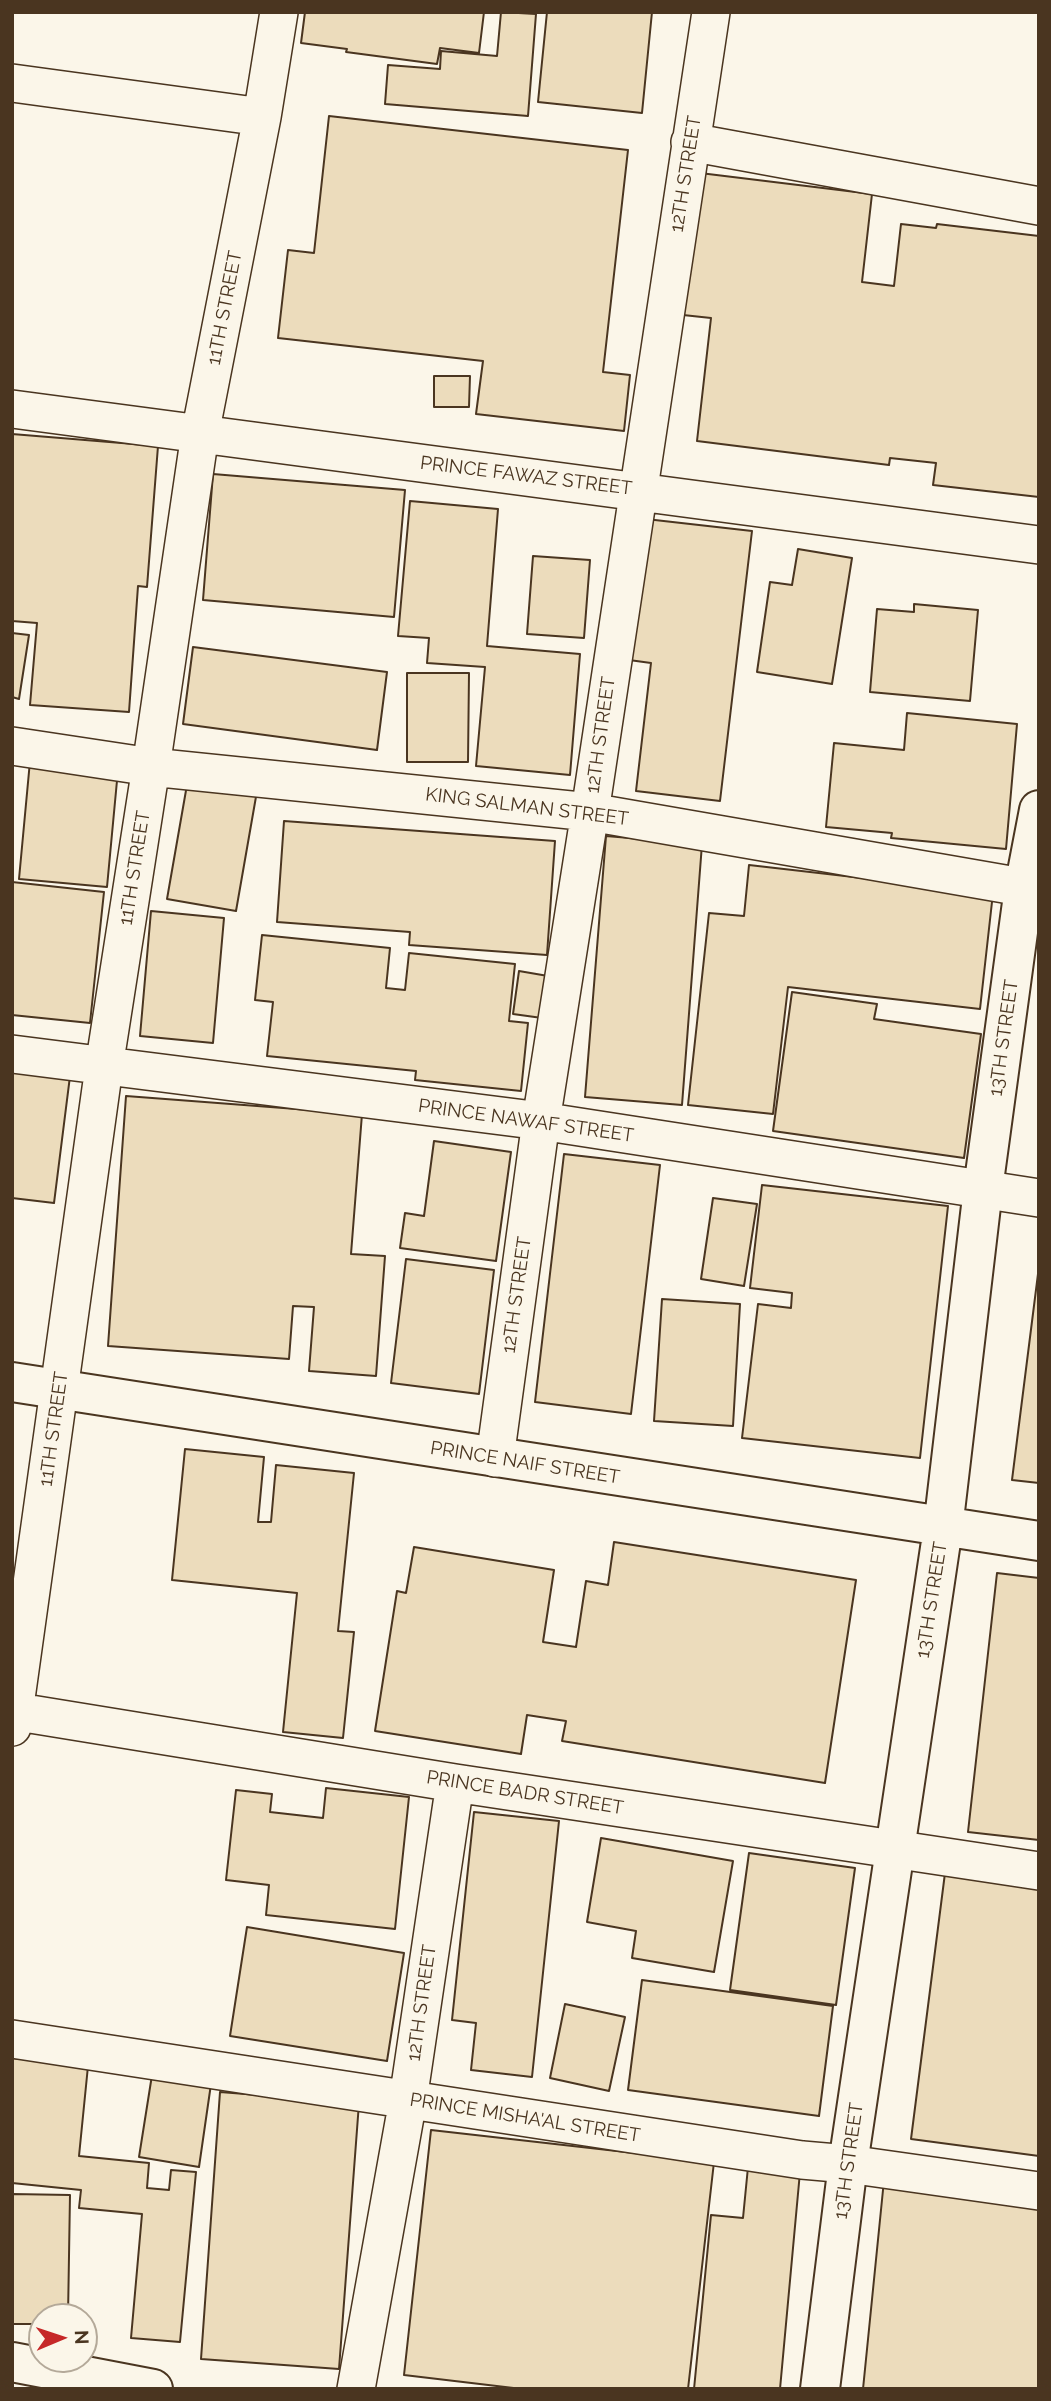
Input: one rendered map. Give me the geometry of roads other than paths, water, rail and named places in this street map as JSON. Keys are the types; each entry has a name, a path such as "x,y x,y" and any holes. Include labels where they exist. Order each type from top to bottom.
{"street":[{"name":"11TH STREET","path":"13,1717 104,1067 200,434 262,117 279,12"},
{"name":"12TH STREET","path":"495,1458 541,1121 711,12"},
{"path":"12,83 262,117"},
{"path":"691,142 1039,206"},
{"name":"PRINCE FAWAZ STREET","path":"12,409 1039,545"},
{"name":"KING SALMAN STREET","path":"12,746 151,768 590,812 1032,889"},
{"name":"13TH STREET","path":"820,2389 848,2164 943,1528 983,1189 1032,889 1039,810"},
{"name":"PRINCE NAWAF STREET","path":"12,1054 541,1121 1039,1198"},
{"name":"PRINCE NAIF STREET","path":"12,1382 1039,1541"},
{"name":"PRINCE BADR STREET","path":"13,1717 1039,1871"},
{"name":"12TH STREET","path":"356,2389 408,2100 455,1783"},
{"name":"PRINCE MISHA'AL STREET","path":"12,2039 802,2160 1039,2191"},
{"path":"12,2362 153,2389"}]}
